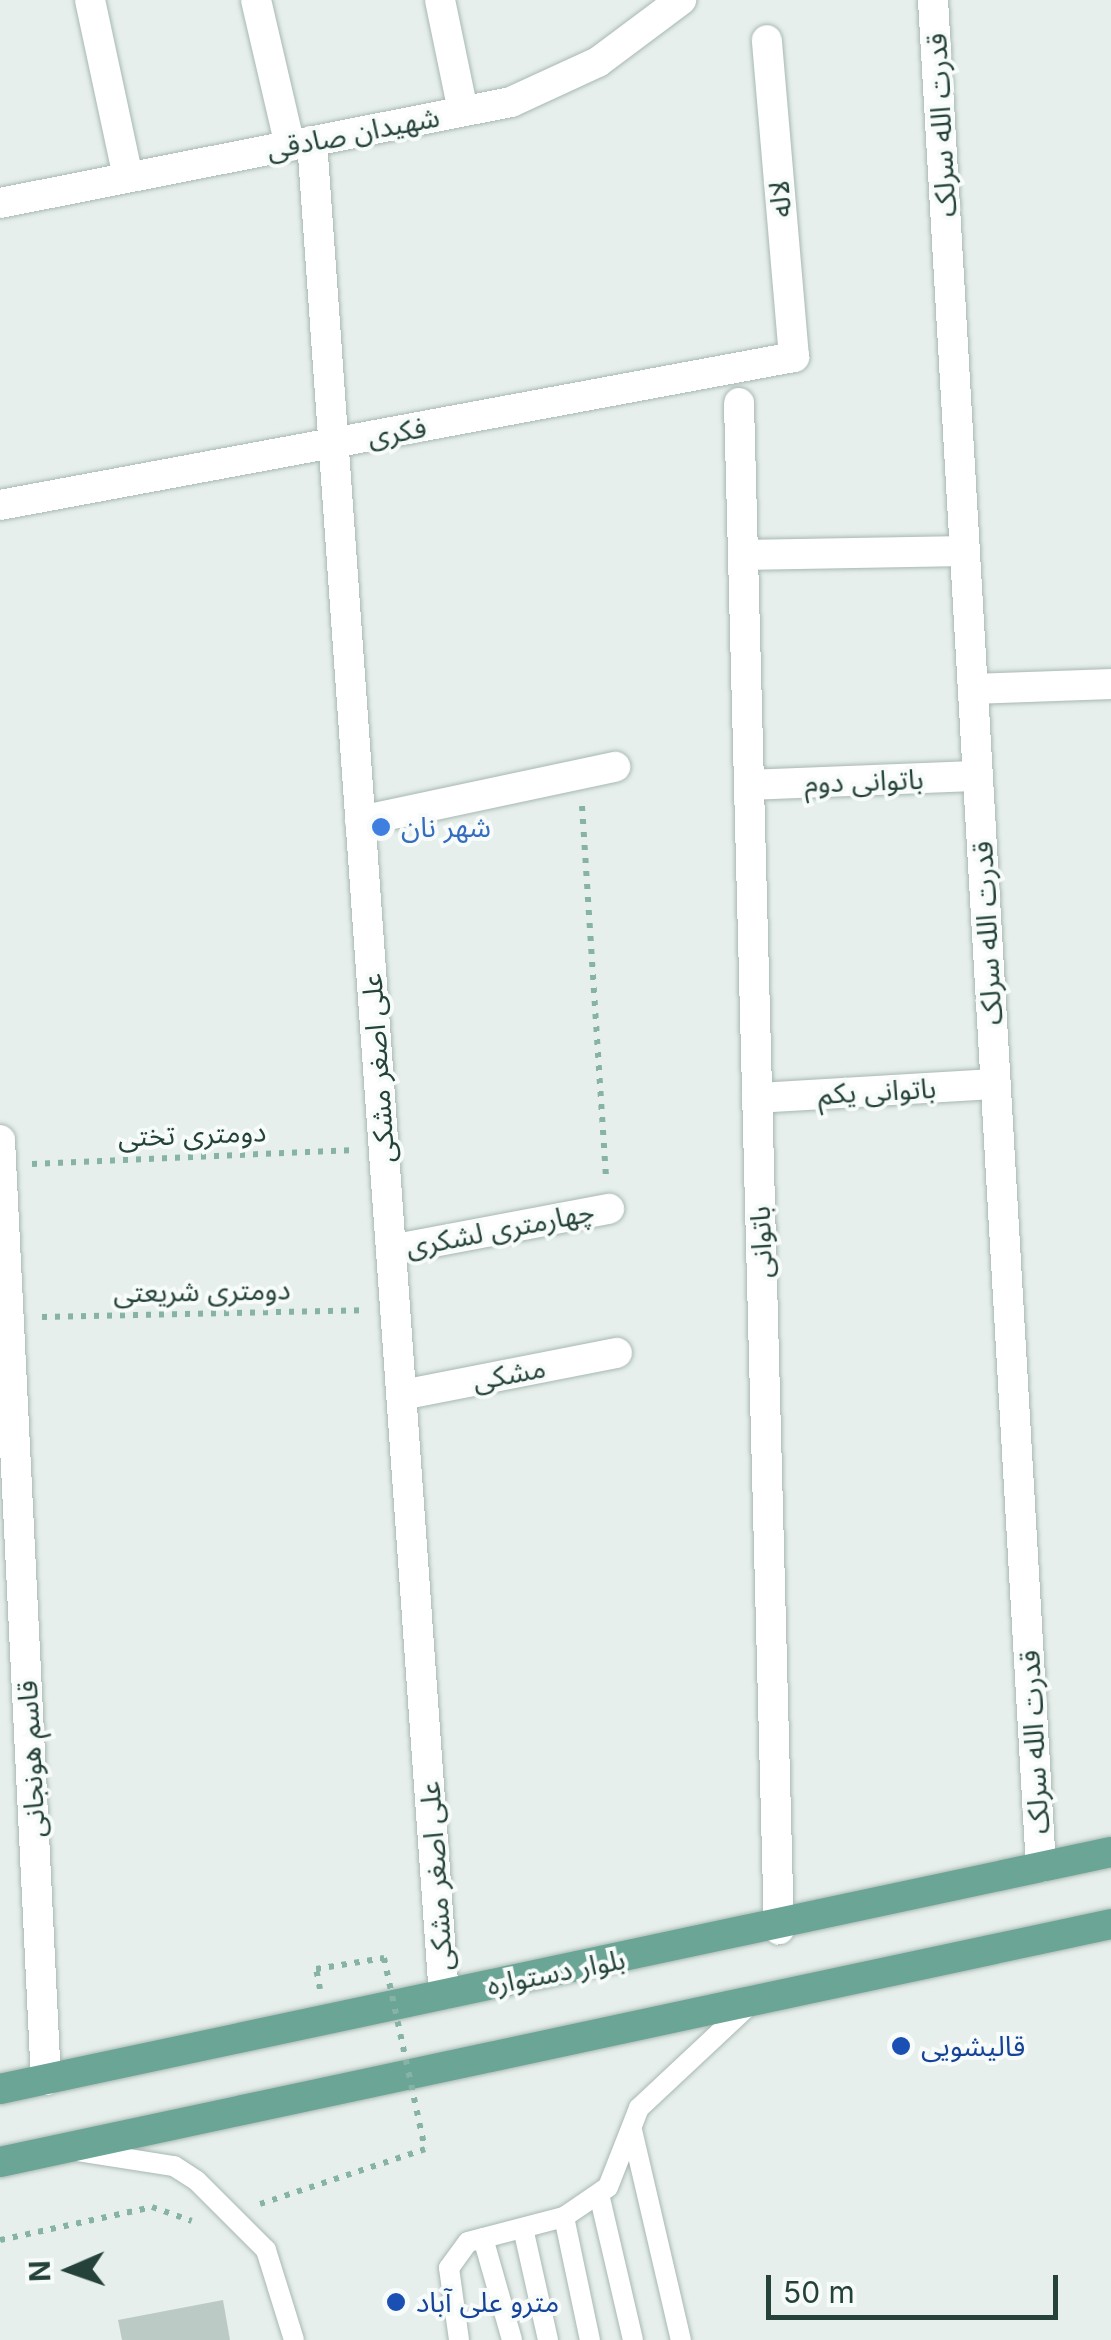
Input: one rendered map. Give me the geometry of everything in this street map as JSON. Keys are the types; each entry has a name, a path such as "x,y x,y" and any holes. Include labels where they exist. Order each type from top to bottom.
{"main road":[{"name":"بلوار دستواره","path":"0,2090 444,1994 779,1929 1111,1852"},
{"path":"0,2162 1111,1924"}],"street":[{"path":"90,0 128,177"},
{"name":"علی اصغر مشکی","path":"256,0 301,143 333,444 444,1994"},
{"path":"440,0 463,111"},
{"name":"شهیدان صادقی","path":"0,202 511,102 598,62 681,0"},
{"name":"قدرت الله سرلک","path":"934,0 1041,1867"},
{"name":"لاله","path":"766,40 794,357"},
{"name":"فکری","path":"0,505 794,357"},
{"name":"باتوانی","path":"740,403 779,1929"},
{"path":"744,555 965,551"},
{"path":"973,689 1111,684"},
{"path":"360,821 615,767"},
{"name":"باتوانی دوم","path":"750,785 978,776"},
{"name":"باتوانی یکم","path":"757,1098 996,1084"},
{"name":"قاسم هونجانی","path":"0,1140 46,2080"},
{"name":"چهارمتری لشکری","path":"391,1250 608,1209"},
{"name":"مشکی","path":"402,1395 617,1353"}],"lane":[{"path":"459,2340 449,2268 468,2242 564,2218 598,2194 632,2130 639,2108 755,2000"},
{"path":"632,2130 681,2340"},
{"path":"61,2149 174,2166 266,2250 294,2340"},
{"path":"598,2194 633,2340"},
{"path":"564,2218 590,2340"},
{"path":"524,2228 548,2340"},
{"path":"484,2238 512,2340"}],"path":[{"path":"580,775 608,1209"},
{"name":"دومتری تختی","path":"1,1165 384,1149"},
{"name":"دومتری شریعتی","path":"9,1318 396,1310"},
{"path":"230,2214 425,2149 384,1958 316,1970"},
{"path":"0,2240 152,2207 202,2228"}],"building":[{"path":"223,2300 230,2340 122,2340 118,2320"}],"place":[{"name":"شهر نان","path":"381,827"},
{"name":"قالیشویی","path":"901,2046"},
{"name":"مترو علی آباد","path":"396,2302"}]}
